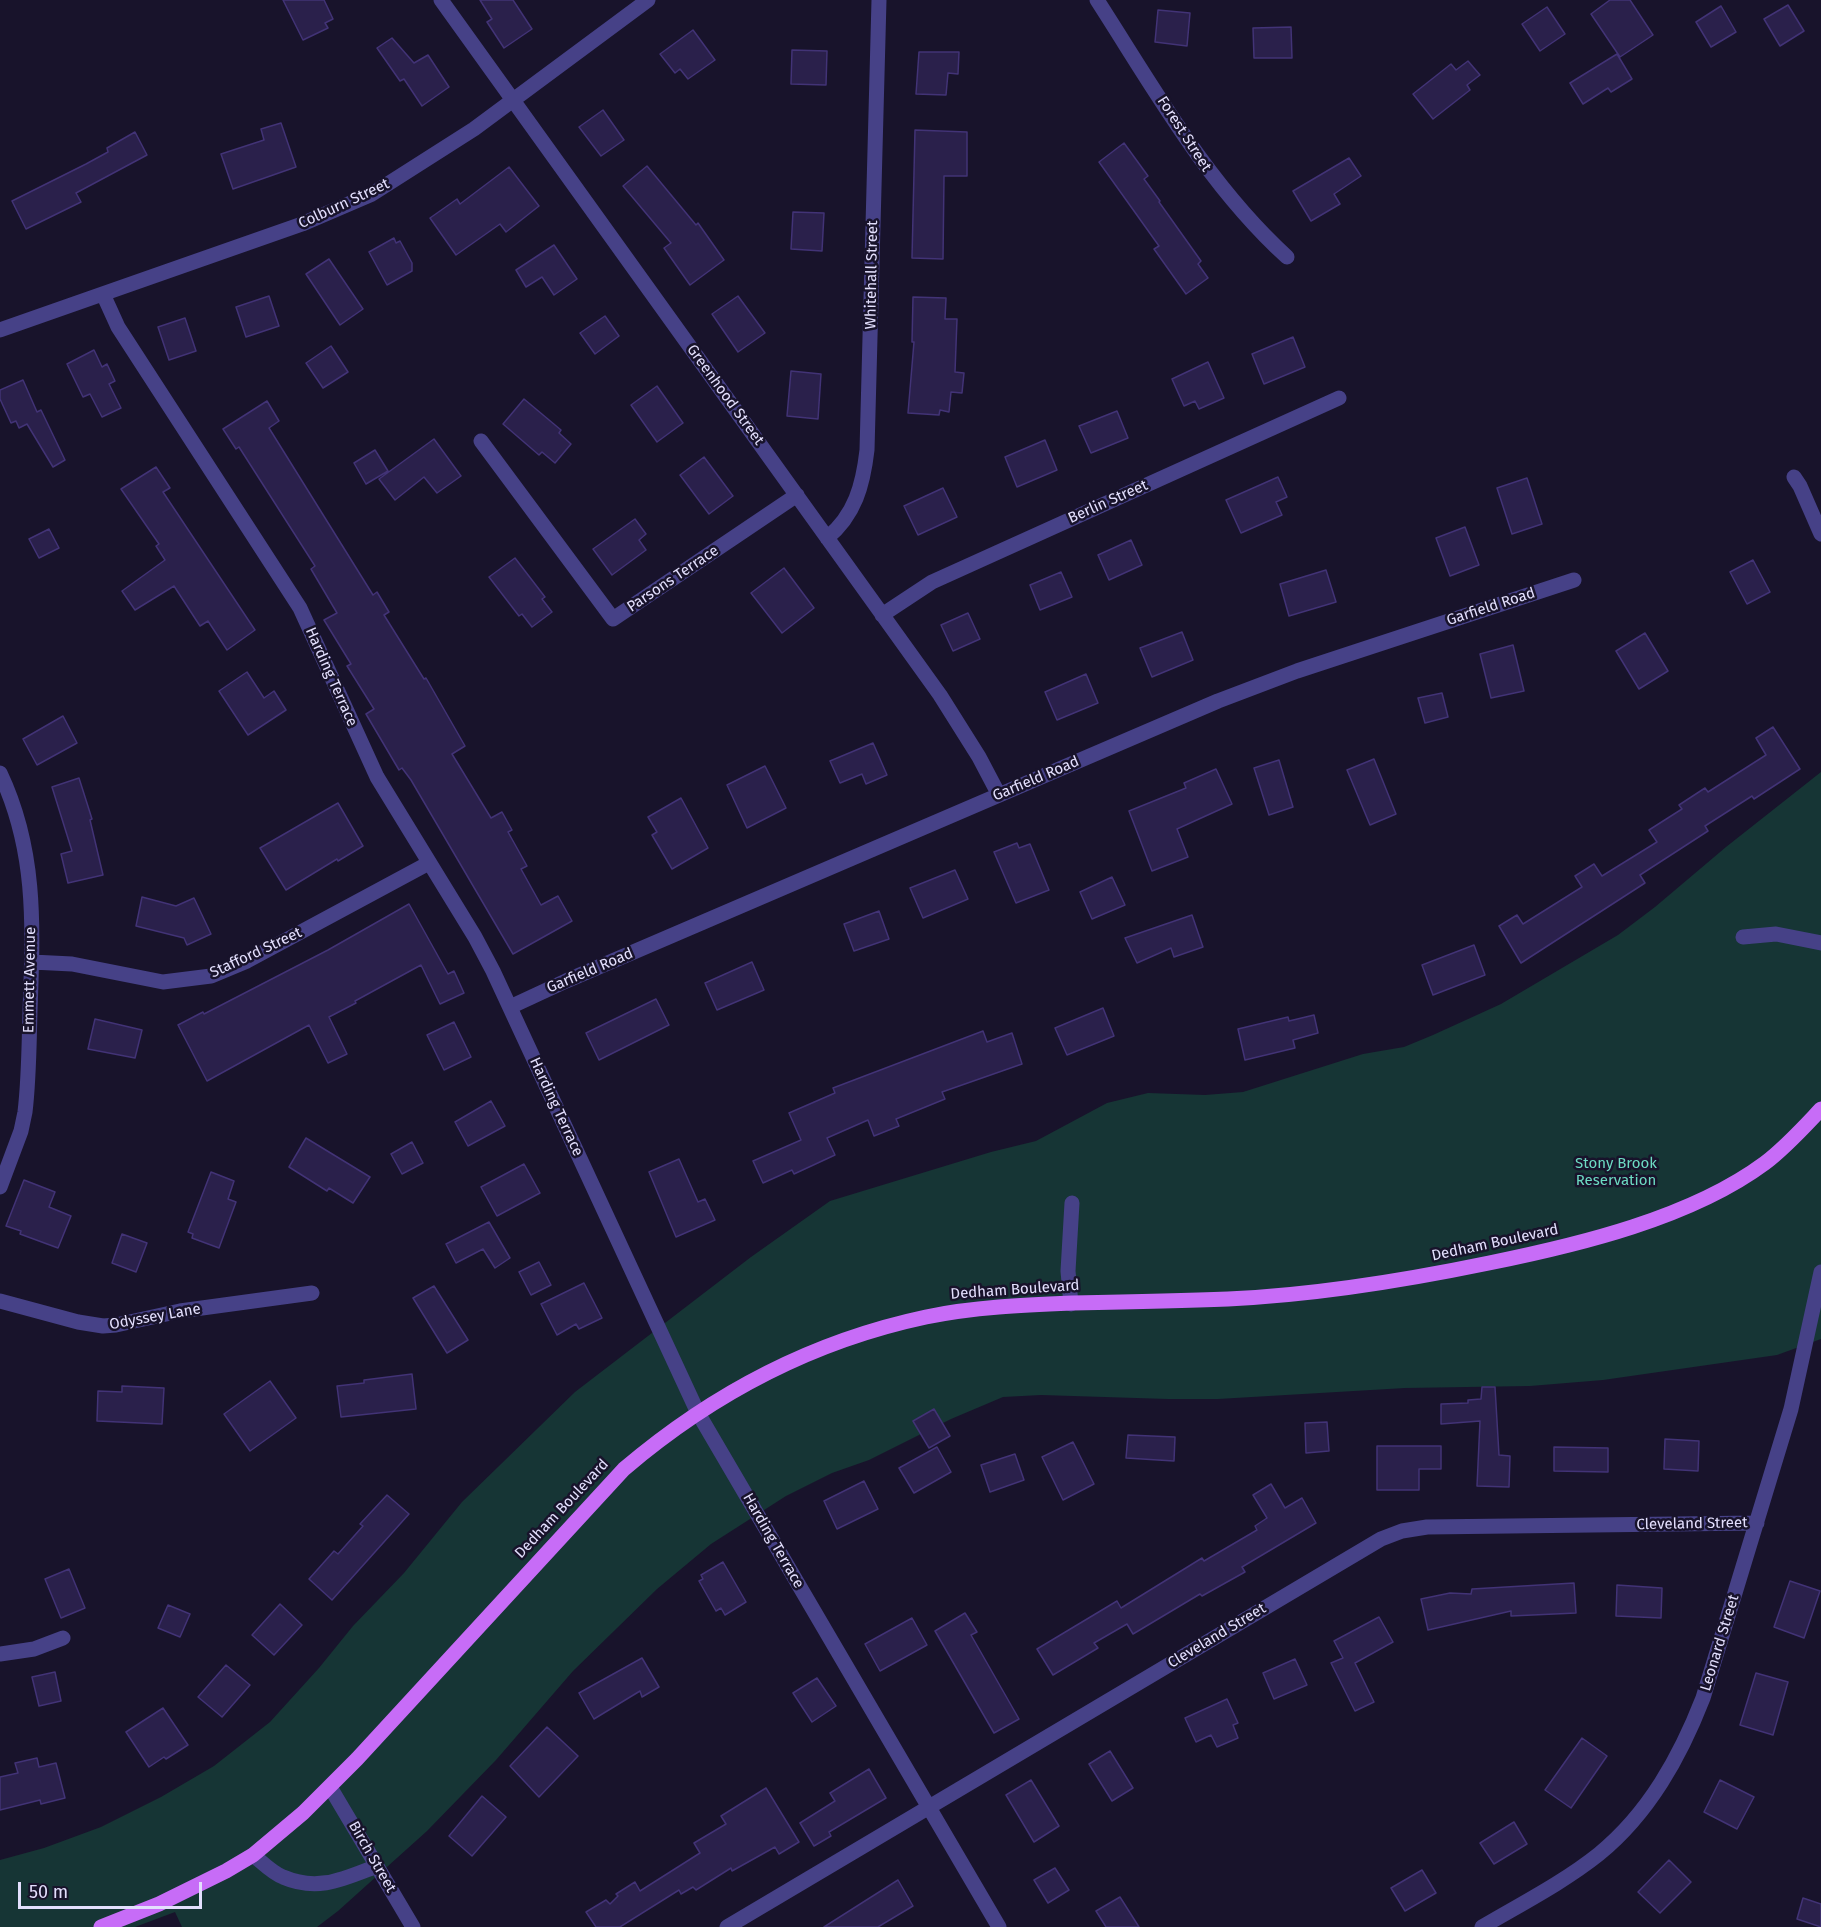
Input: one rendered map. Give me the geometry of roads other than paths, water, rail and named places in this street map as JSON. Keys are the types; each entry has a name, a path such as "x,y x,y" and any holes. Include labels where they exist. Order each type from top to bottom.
{"main road":[{"name":"Dedham Boulevard","path":"100,1927 125,1923 193,1889 253,1855 330,1787 610,1483 649,1448 698,1413 794,1359 868,1332 965,1310 1231,1299 1359,1287 1410,1280 1518,1257 1594,1238 1670,1213 1738,1180 1765,1163 1791,1141 1821,1110"}],"street":[{"name":"Greenhood Street","path":"441,0 955,717 999,795"},
{"name":"Colburn Street","path":"0,330 302,224 349,205 419,165 513,101 648,0"},
{"name":"Whitehall Street","path":"827,538 843,522 856,500 865,468 867,450 879,0"},
{"name":"Forest Street","path":"1097,0 1215,180 1255,227 1287,257"},
{"name":"Harding Terrace","path":"103,294 123,334 300,608 372,767 475,937 510,1007 698,1413 999,1927"},
{"name":"Berlin Street","path":"882,615 932,582 1339,398"},
{"name":"Parsons Terrace","path":"481,441 613,619 797,495"},
{"path":"1794,477 1821,534"},
{"name":"Garfield Road","path":"510,1007 1268,681 1574,580"},
{"name":"Emmett Avenue","path":"0,773 15,809 25,846 32,907 32,962 25,1112 21,1131 0,1187"},
{"name":"Stafford Street","path":"32,962 72,964 164,982 211,976 246,961 429,863"},
{"path":"1743,937 1776,934 1821,943"},
{"path":"1071,1304 1068,1271 1072,1203"},
{"name":"Leonard Street","path":"1482,1927 1570,1874 1600,1853 1628,1827 1652,1798 1688,1736 1704,1698 1791,1409 1821,1272"},
{"name":"Odyssey Lane","path":"0,1301 78,1322 116,1326 180,1311 312,1293"},
{"name":"Cleveland Street","path":"728,1927 1381,1539 1402,1531 1427,1527 1757,1523"},
{"path":"0,1654 34,1649 63,1638"},
{"name":"Birch Street","path":"330,1787 413,1927"},
{"path":"253,1855 281,1877 312,1886 341,1880 377,1866"}],"park label":[{"name":"Stony Brook Reservation","path":"1616,1172"}]}
